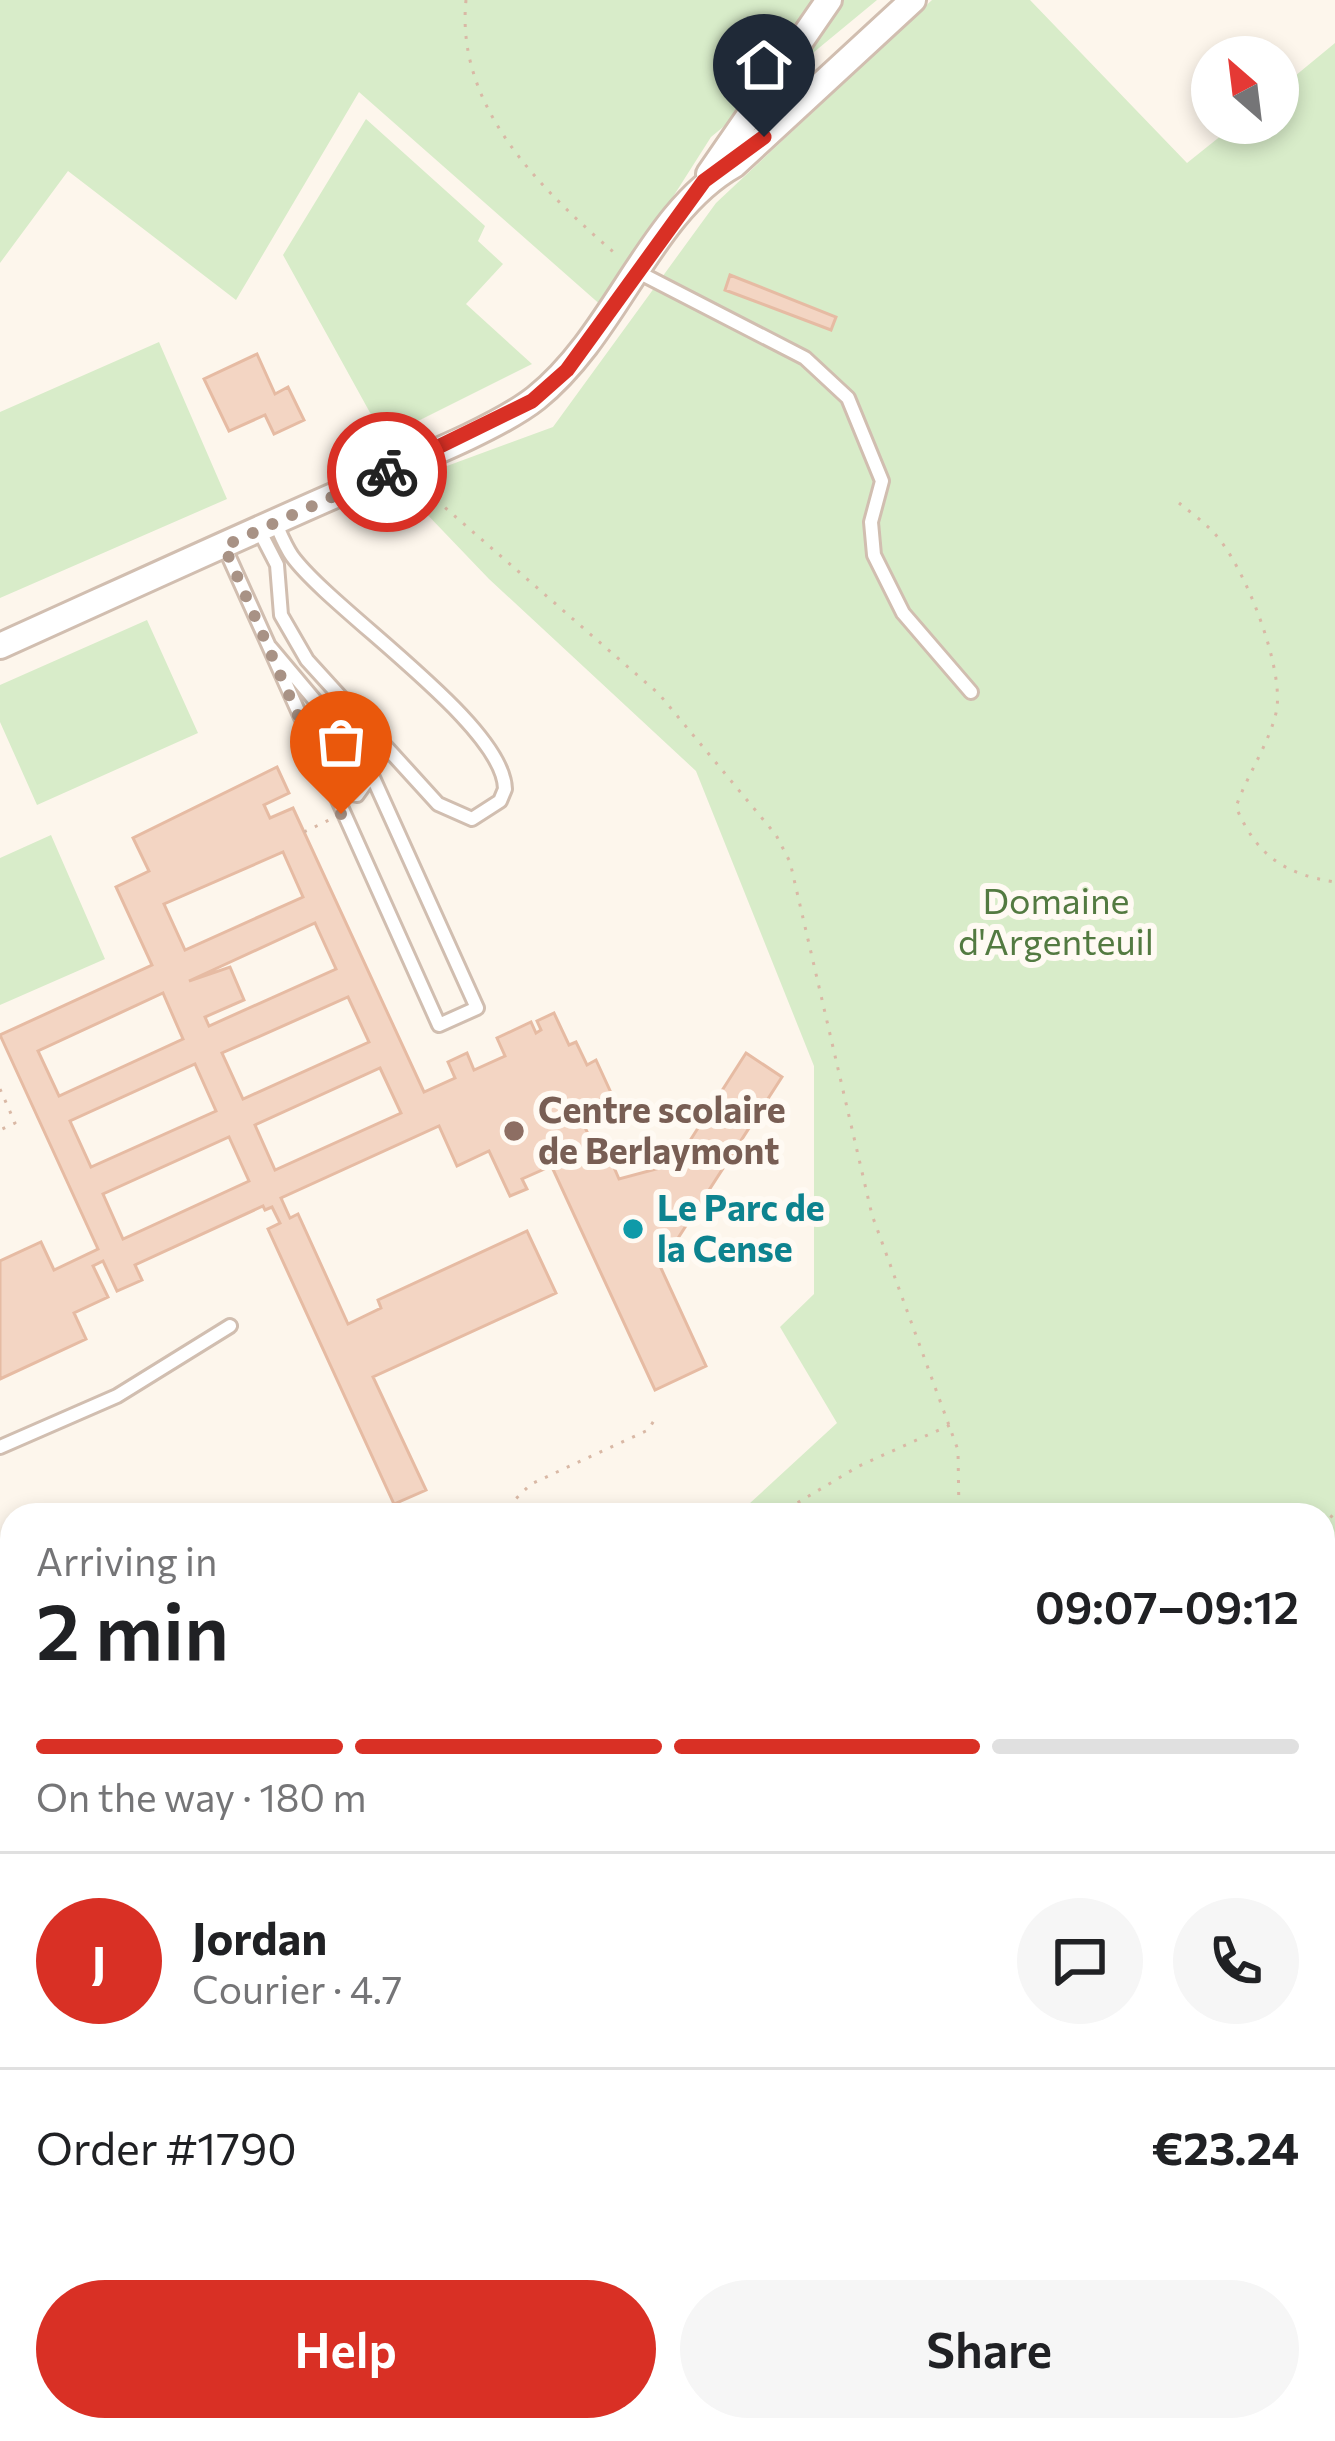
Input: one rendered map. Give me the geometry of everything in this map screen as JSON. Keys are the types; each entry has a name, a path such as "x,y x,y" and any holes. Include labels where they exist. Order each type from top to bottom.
{"street":[{"path":"0,646 398,467 532,401 567,370 829,0"},
{"path":"704,181 734,164 913,0"}],"lane":[{"path":"638,272 806,358 848,398 882,482 871,522 874,555 904,613 971,692"},
{"path":"267,526 293,557 400,655 498,759 505,789 489,812 472,819 438,804 327,685 281,615 277,565 267,526"},
{"path":"224,546 439,1025 477,1008 372,774 355,746 270,647"},
{"path":"334,790 357,795 372,774"},
{"path":"0,1447 117,1396 230,1326"}],"path":[{"path":"466,0 475,68 505,139 548,196 638,272"},
{"path":"398,467 658,694 776,835 790,862 872,1215 958,1450 959,1503"},
{"path":"1179,502 1216,535 1237,570 1264,631 1277,687 1276,712 1236,807 1258,847 1295,876 1335,882"},
{"path":"0,1090 15,1123 0,1130"},
{"path":"511,1503 531,1484 648,1430 655,1419"},
{"path":"797,1503 859,1466 950,1425"}],"green space":[{"path":"0,0 877,0 711,137 603,307 359,92 236,300 68,171 0,263"},
{"name":"Domaine d'Argenteuil","path":"932,0 1030,0 1187,163 1211,144 1299,144 1299,73 1335,43 1335,1503 750,1503 837,1423 780,1327 814,1294 814,1066 696,771 489,579 398,484 553,427 716,203"},
{"path":"366,119 485,226 478,241 503,264 466,304 532,364 384,438 283,255"},
{"path":"159,342 227,499 0,598 0,412"},
{"path":"147,620 198,733 37,805 0,722 0,685"},
{"path":"51,835 105,959 0,1005 0,858"}],"building":[{"path":"730,275 836,317 831,330 725,290"},
{"path":"257,354 275,394 288,387 304,420 274,434 265,415 229,431 204,379"},
{"name":"Centre scolaire de Berlaymont","path":"277,767 289,793 264,805 270,818 293,808 424,1092 455,1078 448,1062 467,1053 474,1070 505,1056 497,1038 531,1022 536,1033 541,1030 537,1021 554,1013 569,1045 576,1042 587,1065 596,1060 612,1095 577,1110 594,1147 522,1179 527,1189 510,1196 489,1151 457,1166 439,1126 281,1198 290,1218 298,1214 348,1324 381,1308 378,1300 527,1231 556,1293 373,1377 426,1490 396,1503 268,1229 280,1223 272,1207 265,1210 263,1206 135,1265 142,1280 117,1291 103,1261 93,1266 108,1297 74,1313 86,1339 0,1379 0,1261 41,1242 54,1270 98,1249 0,1035 152,965 116,887 149,871 133,838","holes":["283,852 303,897 185,950 164,904","315,923 336,969 209,1026 205,1017 244,1000 230,967 189,981","163,993 183,1039 59,1096 38,1051","348,997 369,1042 243,1099 222,1053","195,1064 216,1111 91,1167 70,1121","380,1068 401,1113 275,1170 255,1125","229,1137 249,1181 123,1239 103,1194"]},
{"name":"Le Parc de la Cense","path":"746,1053 782,1077 660,1266 706,1366 655,1390 551,1165 603,1142 619,1179 675,1164"}],"way so far":[{"path":"341,814 224,546 387,472"}],"place":[{"name":"Centre scolaire de Berlaymont","path":"514,1131"},
{"name":"Le Parc de la Cense","path":"633,1229"}],"route":[{"path":"387,472 532,401 567,370 614,312 652,248 704,181 734,164 764,137"}]}
